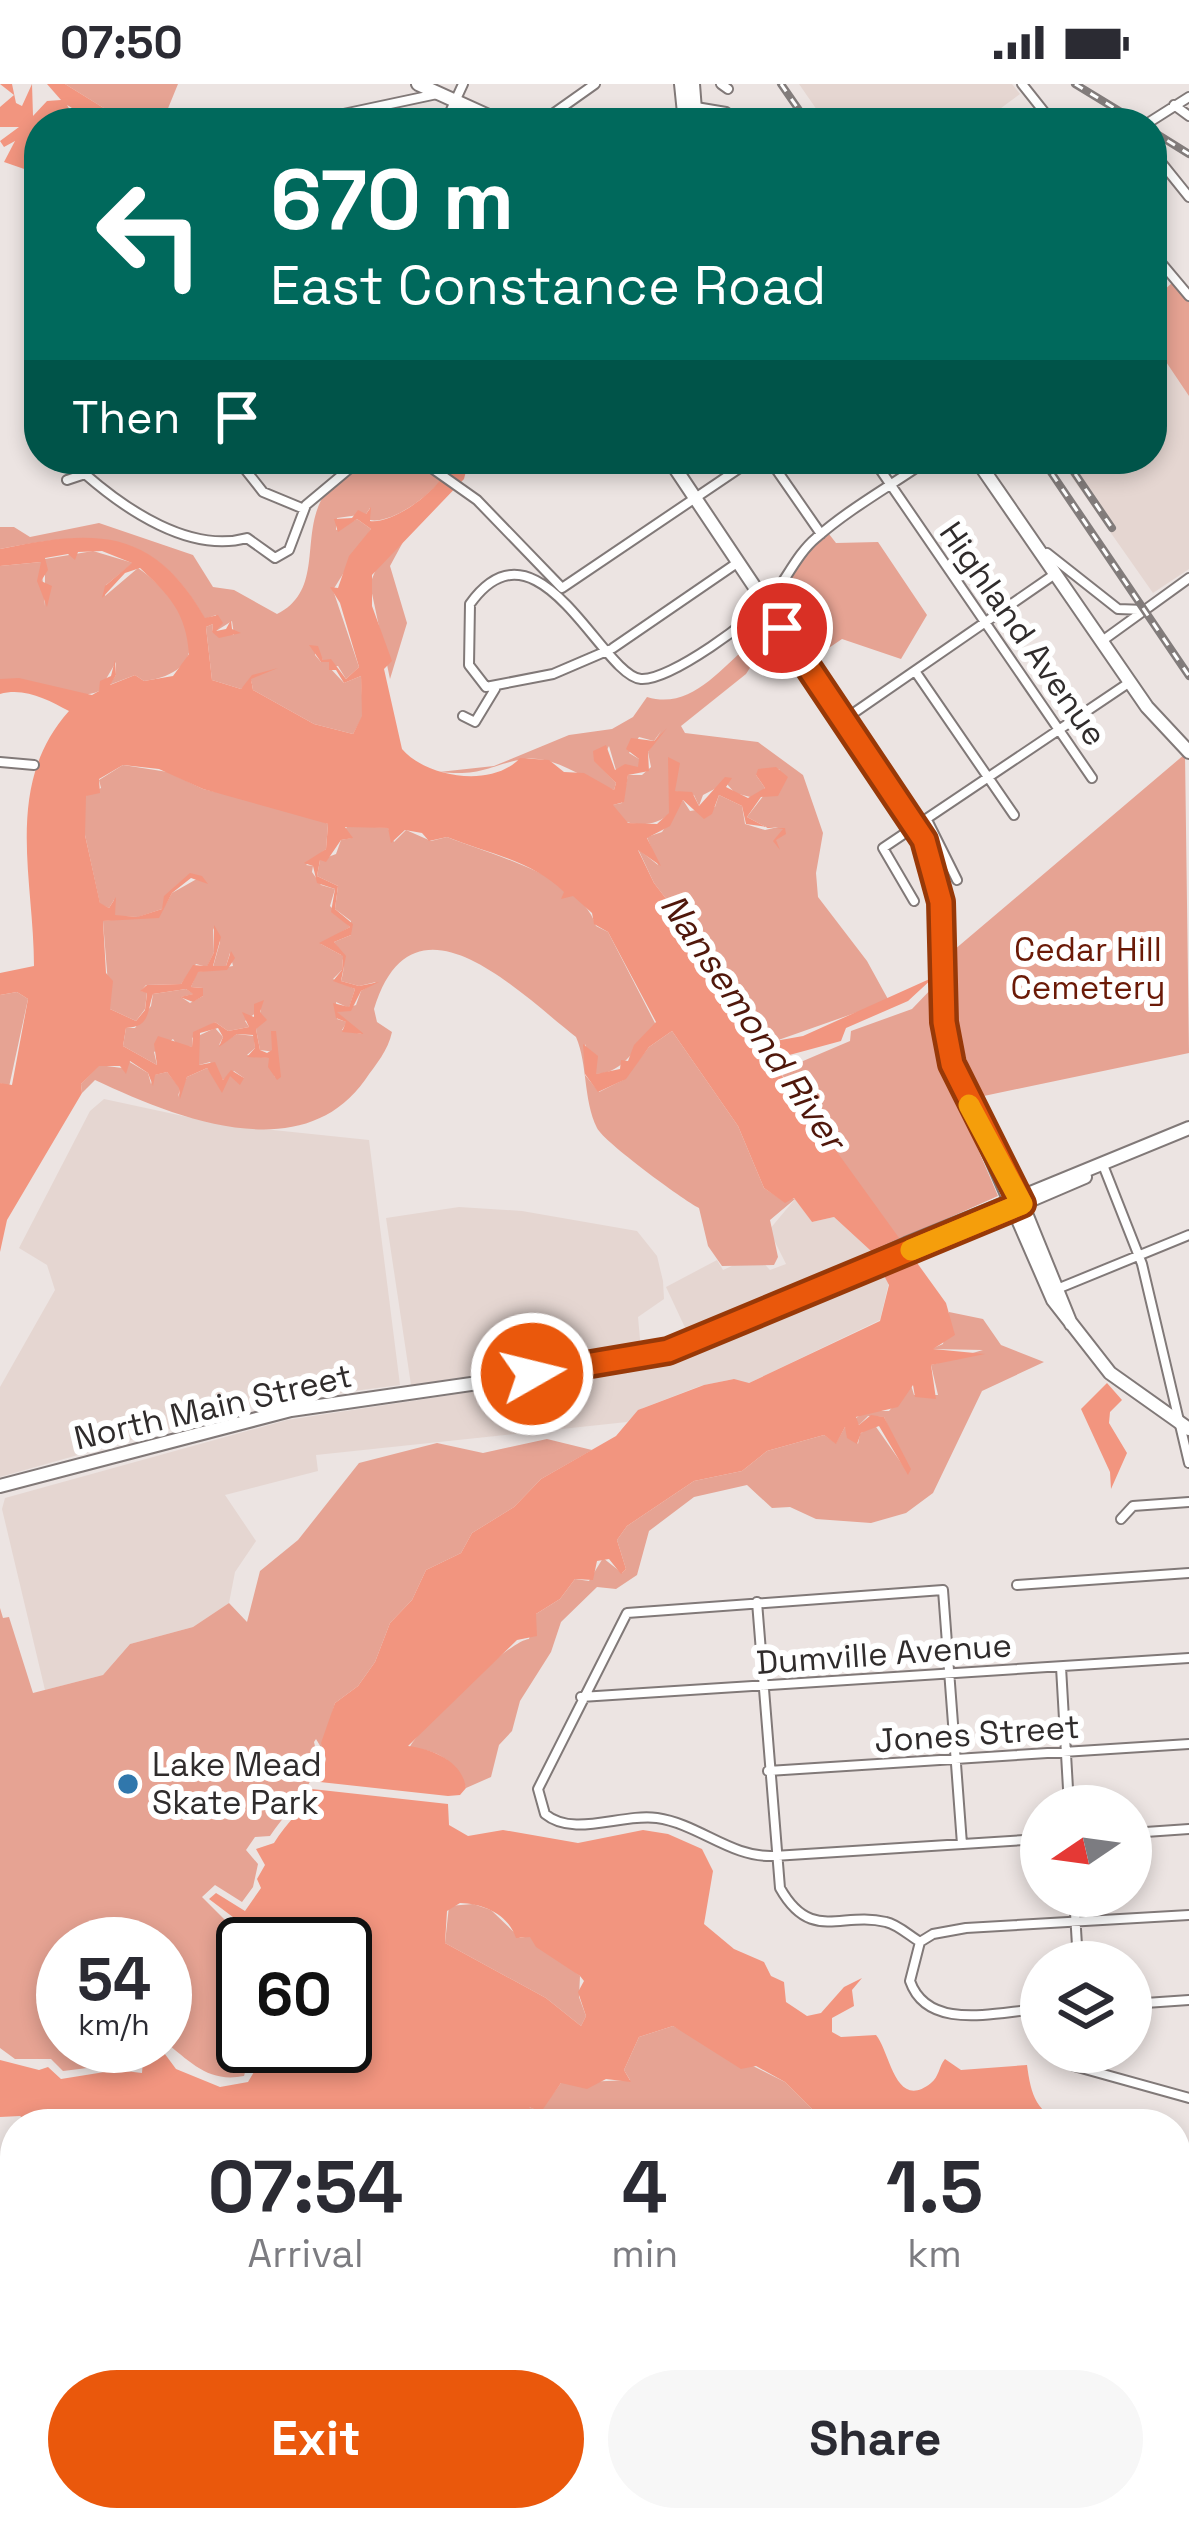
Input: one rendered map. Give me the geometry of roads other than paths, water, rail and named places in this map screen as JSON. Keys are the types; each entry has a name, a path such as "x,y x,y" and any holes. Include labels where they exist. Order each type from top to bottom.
{"main road":[{"path":"418,84 471,108"},
{"path":"693,84 696,107"},
{"path":"678,474 922,824 939,888 946,1036 969,1105 1071,1324 1120,1383 1186,1428"},
{"path":"987,474 1162,727 1189,752"},
{"name":"North Main Street","path":"0,1486 270,1414 642,1358 1189,1128"}],"street":[{"path":"452,108 463,84"},
{"path":"562,108 596,84"},
{"path":"1022,84 1041,108"},
{"path":"370,108 439,93"},
{"path":"1167,110 1189,97"},
{"path":"1174,105 1189,116"},
{"path":"696,107 702,108"},
{"path":"1167,170 1189,197"},
{"path":"1167,272 1189,296"},
{"path":"67,480 81,474"},
{"path":"84,474 126,509 221,541 247,538 275,558 289,550 304,509 337,474"},
{"path":"247,474 254,485 304,509"},
{"path":"440,474 477,500 560,587 731,474"},
{"path":"779,474 820,534"},
{"name":"Highland Avenue","path":"883,474 1092,778"},
{"path":"737,563 611,649 557,673 495,689 481,685 470,671 469,609 476,596 503,580 541,582 611,649 634,676 645,678 712,645 765,604 820,534 907,474"},
{"path":"1005,500 1059,565 1118,609 1145,610"},
{"path":"845,719 1055,574"},
{"path":"1102,641 1189,578"},
{"path":"914,671 1014,815"},
{"path":"914,901 882,850 1130,682"},
{"path":"463,716 475,722 495,689"},
{"path":"0,762 34,765"},
{"path":"922,824 957,880"},
{"path":"1103,1165 1139,1256 1186,1428 1189,1463"},
{"path":"1054,1291 1189,1235"},
{"path":"1121,1519 1133,1506 1189,1502"},
{"path":"1017,1585 1189,1573"},
{"path":"962,1844 944,1590 627,1613 539,1783 539,1803 554,1821 656,1818 700,1830 743,1854 774,1856 1020,1840"},
{"path":"757,1602 774,1856 784,1896 808,1918 835,1924 886,1922 920,1942"},
{"name":"Dumville Avenue","path":"581,1697 1189,1658"},
{"path":"1061,1666 1068,1785"},
{"name":"Jones Street","path":"768,1771 1189,1744"},
{"path":"1152,1832 1189,1829"},
{"path":"1020,2011 943,2014 919,2000 909,1974 920,1942 933,1934 966,1928 1189,1915"},
{"path":"1076,1917 1077,1941"},
{"path":"1152,2003 1189,2000"},
{"path":"1099,2073 1189,2098"}],"railway":[{"path":"781,84 798,108"},
{"path":"1075,84 1114,108"},
{"path":"1167,140 1189,154"},
{"path":"1052,474 1189,676"},
{"path":"1075,474 1112,528"}],"place":[{"name":"Lake Mead Skate Park","path":"128,1784"}],"park label":[{"name":"Cedar Hill Cemetery","path":"1088,969"}],"water label":[{"name":"Nansemond River","path":"753,1022"}]}
